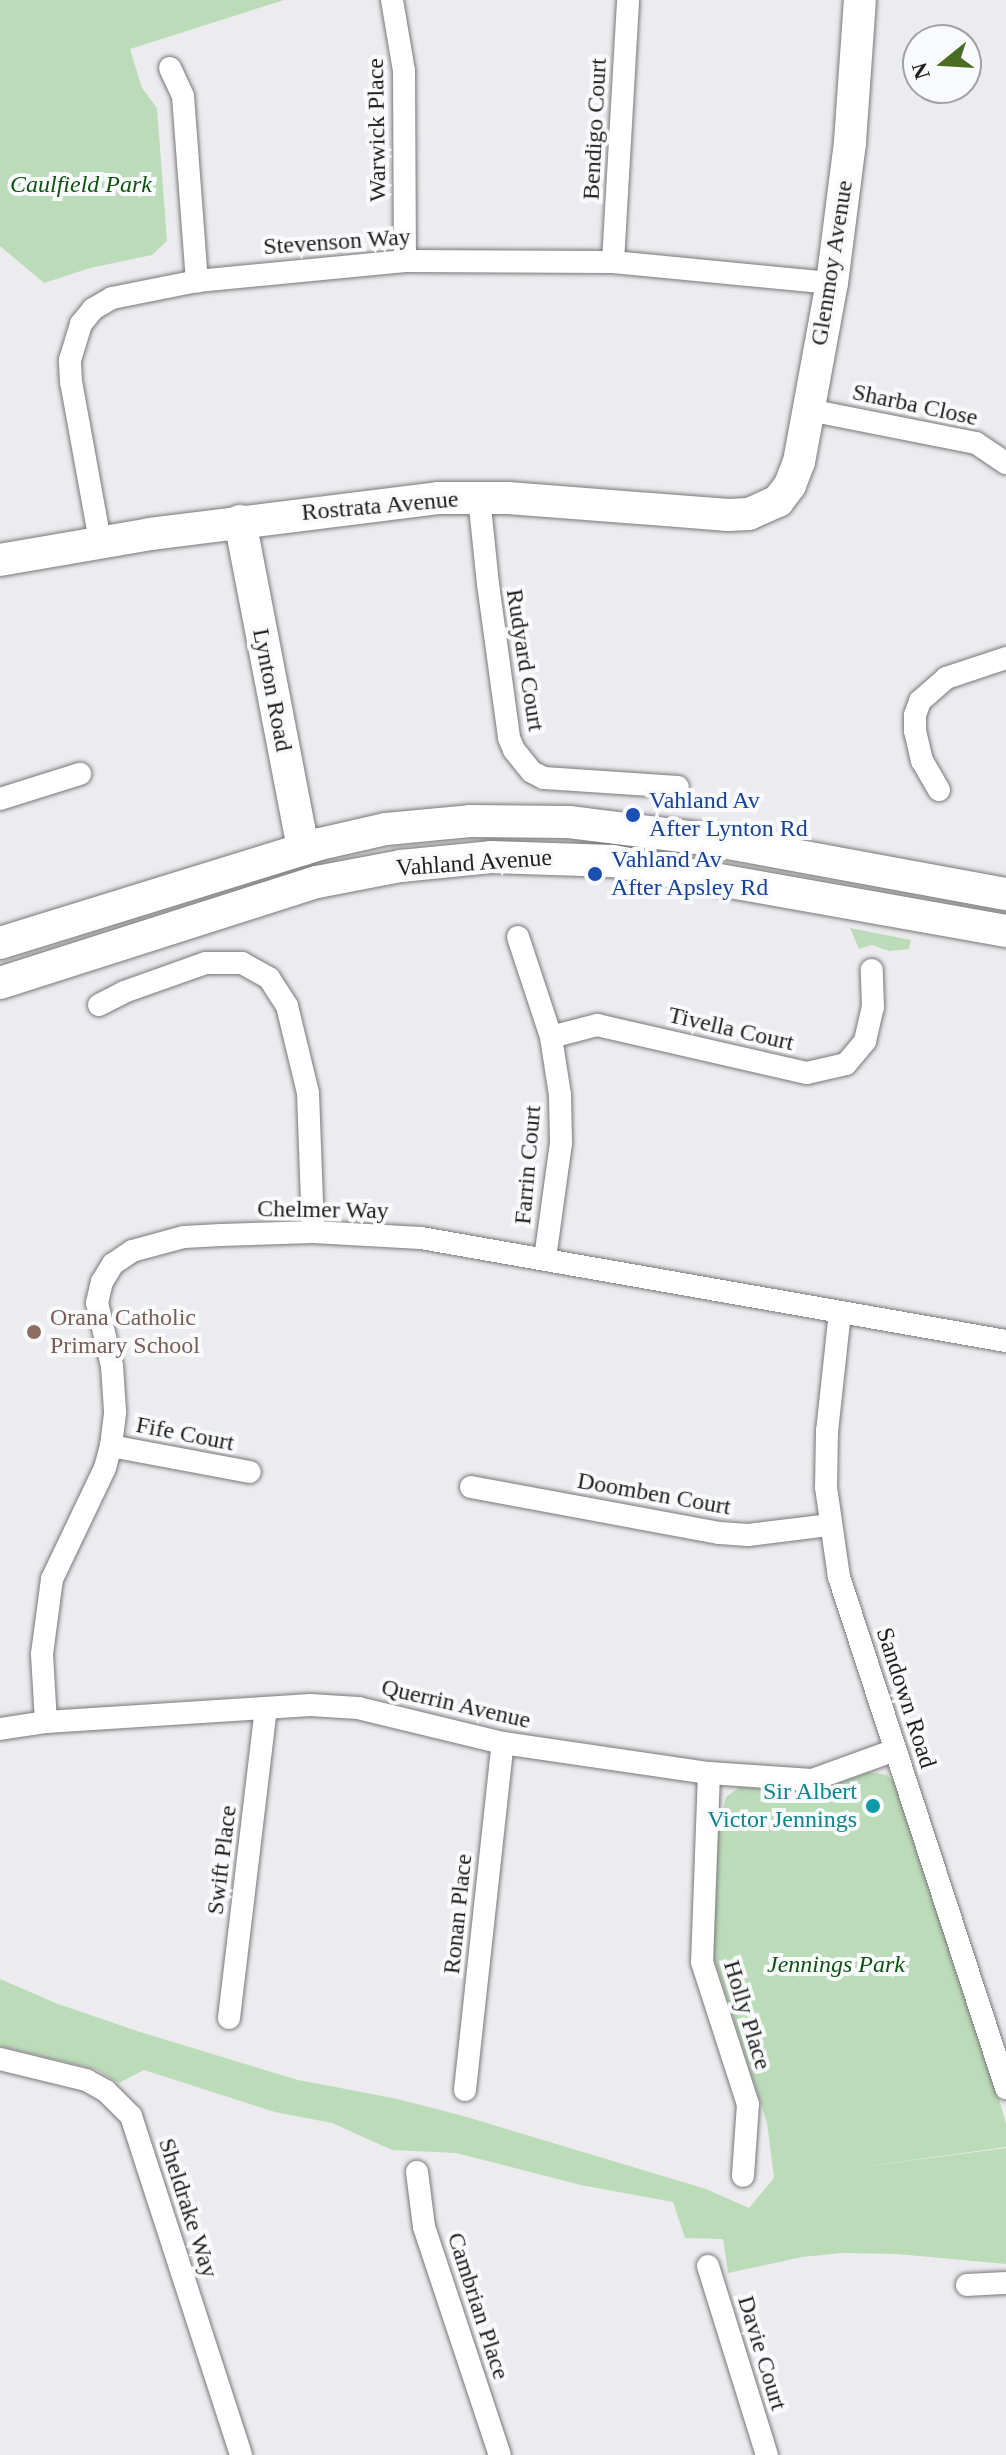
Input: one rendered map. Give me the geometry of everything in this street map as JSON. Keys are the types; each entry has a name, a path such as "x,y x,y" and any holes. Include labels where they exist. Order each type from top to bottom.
{"main road":[{"name":"Glenmoy Avenue","path":"763,510 778,501 790,485 799,462 809,410 832,283 850,142 860,0"},
{"name":"Rostrata Avenue","path":"0,560 100,541 355,506 479,497 728,515 763,510"},
{"name":"Lynton Road","path":"249,520 312,849"},
{"name":"Vahland Avenue","path":"0,943 312,849 427,824 569,822 706,839 1006,894"},
{"path":"258,901 295,872 312,849 342,862 433,850 450,860"},
{"name":"Vahland Avenue","path":"0,983 317,882 450,860 524,857 613,861 1006,931"}],"street":[{"name":"Warwick Place","path":"392,0 404,71 405,261"},
{"name":"Bendigo Court","path":"613,262 628,0"},
{"path":"170,68 183,96 197,281"},
{"name":"Stevenson Way","path":"100,541 71,382 72,344 93,309 112,298 197,281 405,261 613,262 832,283"},
{"name":"Sharba Close","path":"809,410 976,443 1006,463"},
{"name":"Rudyard Court","path":"479,497 497,654 509,738 514,750 532,772 544,778 678,787"},
{"path":"939,790 922,761 915,731 915,715 920,701 946,678 1006,658"},
{"path":"0,799 80,774"},
{"name":"Farrin Court","path":"518,937 551,1037 560,1095 561,1143 545,1259"},
{"path":"99,1005 124,992 206,963 242,963 269,978 287,1006 308,1093 313,1232"},
{"name":"Tivella Court","path":"551,1037 597,1025 807,1073 846,1064 865,1041 873,1007 872,970"},
{"name":"Chelmer Way","path":"46,1722 42,1654 52,1579 105,1468 111,1446 115,1411 112,1366 97,1303 102,1282 113,1264 132,1251 184,1237 313,1232 421,1238 1006,1341"},
{"name":"Sandown Road","path":"840,1312 827,1431 830,1525 839,1577 1006,2088"},
{"name":"Fife Court","path":"111,1446 250,1472"},
{"name":"Doomben Court","path":"471,1487 720,1533 748,1535 830,1525"},
{"name":"Querrin Avenue","path":"0,1729 46,1722 310,1705 358,1708 503,1743 709,1773 812,1780 895,1750"},
{"name":"Swift Place","path":"229,2018 266,1708"},
{"name":"Ronan Place","path":"465,2090 503,1743"},
{"name":"Holly Place","path":"709,1773 702,1962 748,2104 743,2176"},
{"name":"Sheldrake Way","path":"0,2059 86,2080 106,2091 131,2116 241,2455"},
{"name":"Cambrian Place","path":"417,2172 424,2227 500,2455"},
{"name":"Davie Court","path":"708,2266 767,2455"},
{"path":"967,2285 1006,2283"}],"green space":[{"name":"Caulfield Park","path":"0,0 284,0 130,49 142,88 157,108 167,241 152,255 90,268 44,283 0,246"},
{"path":"850,928 911,940 909,949 889,951 872,945 859,949"},
{"name":"Jennings Park","path":"869,1772 887,1775 900,1788 1000,2102 1006,2124 1006,2147 839,2170 1006,2148 1006,2264 897,2254 843,2253 802,2257 728,2273 723,2239 685,2238 673,2202 581,2185 456,2153 392,2150 332,2123 275,2112 144,2070 119,2083 95,2069 0,2046 0,1979 58,2004 140,2032 298,2080 393,2098 460,2115 706,2189 749,2208 774,2178 767,2123 714,1958 711,1912 717,1833 726,1797 740,1787 812,1792"}],"place":[{"name":"Vahland Av After Lynton Rd","path":"633,815"},
{"name":"Vahland Av After Apsley Rd","path":"595,874"},
{"name":"Orana Catholic Primary School","path":"34,1332"},
{"name":"Sir Albert Victor Jennings","path":"873,1806"}]}
